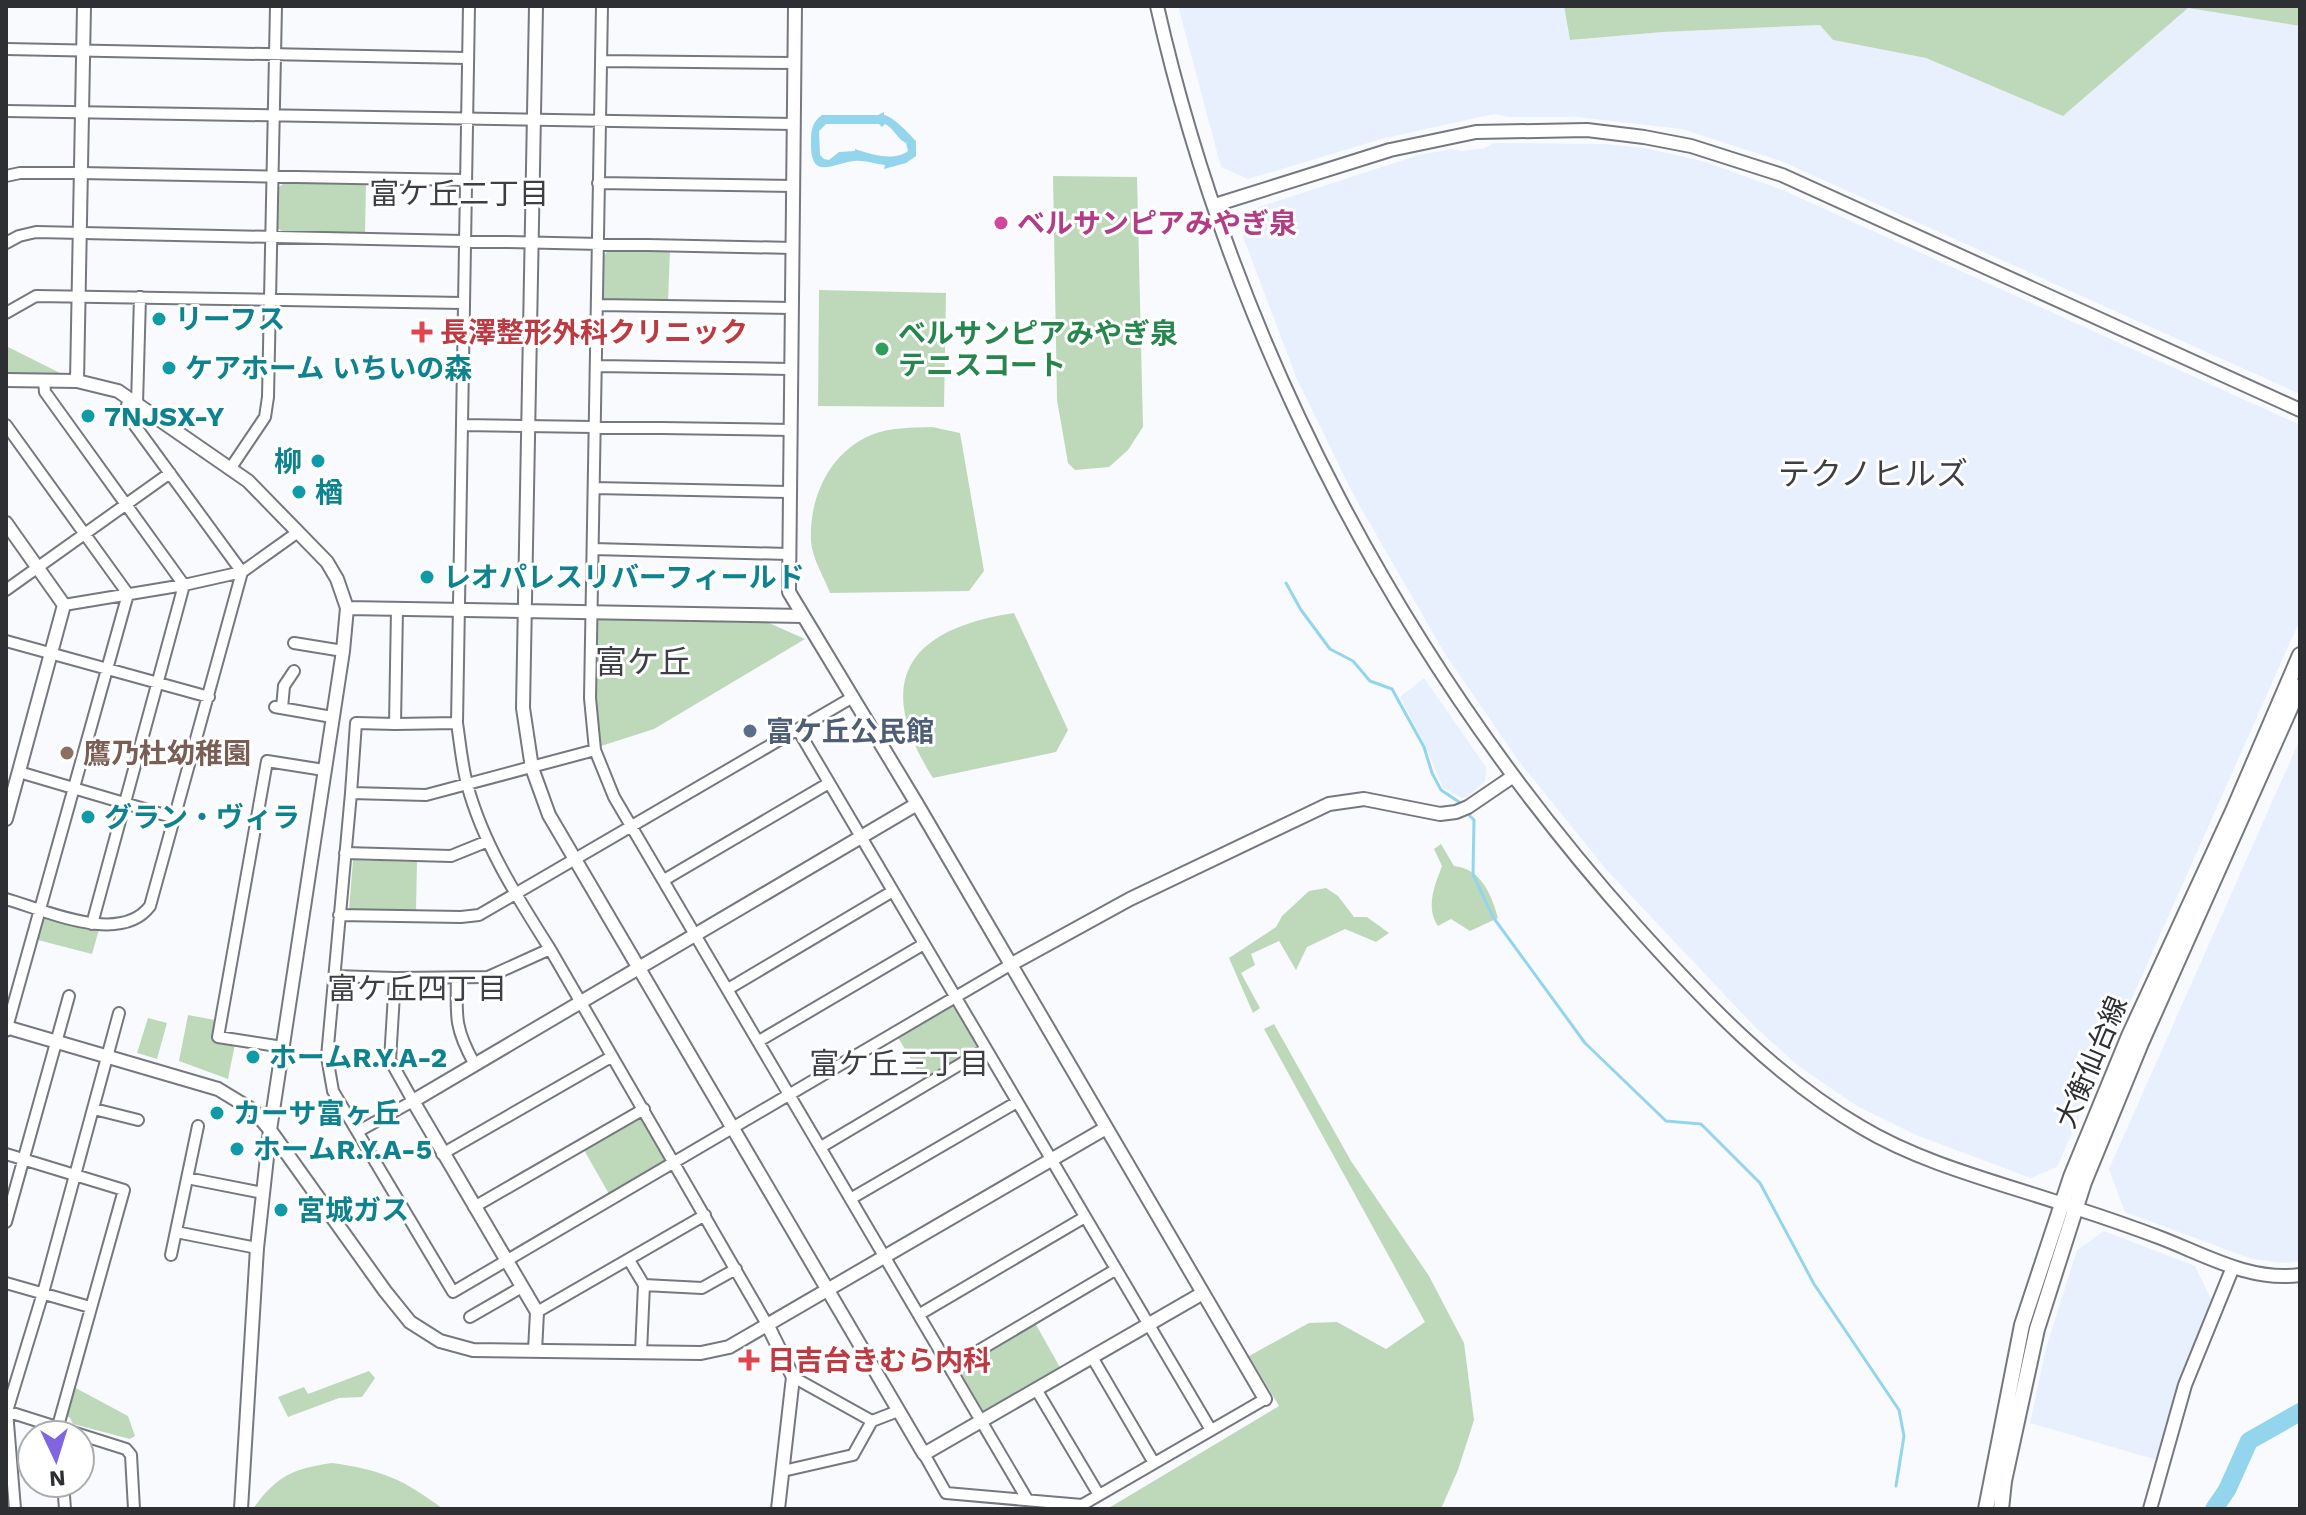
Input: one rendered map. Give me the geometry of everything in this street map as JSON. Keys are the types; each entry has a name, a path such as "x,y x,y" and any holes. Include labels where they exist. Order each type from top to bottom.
{"main road":[{"name":"大衡仙台線","path":"1986,1509 2022,1325 2129,1036 2233,811 2300,655"},
{"name":"大衡仙台線","path":"2001,1509 2004,1481 2037,1329 2068,1206 2300,686"}],"street":[{"path":"77,381 84,6"},
{"path":"230,469 265,417 268,397 276,6"},
{"path":"469,6 457,723 467,783 488,841 516,895 705,1215 793,1377 778,1509"},
{"path":"536,6 523,708 532,768 549,815 946,1493 1082,1505 1265,1399 917,804 789,592 795,6"},
{"path":"602,6 590,698 595,750 614,797 1027,1499"},
{"path":"1157,6 1215,205 1251,309 1345,513 1396,604 1512,777 1595,880 1673,967 1796,1082 1828,1107 1882,1139 2233,1267 2272,1275 2300,1275"},
{"path":"6,49 467,58"},
{"path":"601,61 795,63"},
{"path":"6,111 794,124"},
{"path":"1215,205 1390,150 1476,132 1587,130 1644,137 1691,146 1782,175 2300,410"},
{"path":"6,176 20,173 80,173 465,180"},
{"path":"598,183 793,186"},
{"path":"6,243 36,232 793,248"},
{"path":"6,313 36,296 78,295 463,303"},
{"path":"140,297 133,402 125,412 242,572"},
{"path":"597,305 792,308"},
{"path":"596,366 791,369"},
{"path":"6,380 77,381 110,388 133,402 248,481 327,562 347,608 270,1130 257,1248 241,1509"},
{"path":"44,381 45,392 184,585"},
{"path":"463,425 791,430"},
{"path":"7,430 128,594"},
{"path":"6,590 170,473"},
{"path":"594,488 789,492"},
{"path":"6,523 64,605 6,819"},
{"path":"64,605 242,572 298,532"},
{"path":"593,549 788,554"},
{"path":"6,899 92,924 119,924 142,916 150,906 242,572"},
{"path":"92,924 184,585"},
{"path":"128,594 7,1029 218,1089 254,1111 385,1291 420,1330 440,1341 460,1348 535,1351 701,1353 720,1349 768,1326 1106,1128"},
{"path":"347,608 802,616"},
{"path":"395,724 397,609"},
{"path":"6,641 209,697"},
{"path":"294,643 343,651"},
{"path":"294,671 284,686 278,707 332,717"},
{"path":"339,915 479,915 853,697"},
{"path":"457,723 356,723 327,1057 333,1091 453,1292 955,996 1130,899 1284,823 1329,804 1364,799 1414,810 1448,813 1468,807 1512,777"},
{"path":"798,730 1211,1430"},
{"path":"351,793 426,795 595,750"},
{"path":"283,1047 218,1037 267,761 324,770"},
{"path":"6,768 175,818"},
{"path":"664,880 829,783"},
{"path":"359,1131 917,804"},
{"path":"345,853 451,856 488,841"},
{"path":"728,989 893,891"},
{"path":"759,1041 924,944"},
{"path":"335,976 488,977 550,949"},
{"path":"395,978 390,1060 442,1154 537,1312 535,1351"},
{"path":"457,979 456,1019 461,1040 474,1063"},
{"path":"6,1222 69,996"},
{"path":"15,1509 6,1411 43,1293 119,1013"},
{"path":"821,1147 986,1049"},
{"path":"442,1154 611,1057"},
{"path":"852,1198 1017,1102"},
{"path":"94,1109 138,1120"},
{"path":"474,1207 644,1109"},
{"path":"171,1255 198,1126"},
{"path":"6,1154 124,1190 62,1419"},
{"path":"187,1178 263,1193"},
{"path":"537,1312 705,1215"},
{"path":"920,1314 1085,1217"},
{"path":"176,1232 257,1248"},
{"path":"629,1260 644,1285 641,1352"},
{"path":"2150,1509 2185,1385 2233,1267"},
{"path":"644,1285 702,1288 736,1269"},
{"path":"951,1367 1115,1270"},
{"path":"6,1283 90,1307"},
{"path":"470,1317 522,1287"},
{"path":"924,1454 1203,1293"},
{"path":"1092,1357 1154,1463"},
{"path":"793,1377 872,1421"},
{"path":"1036,1389 1099,1495"},
{"path":"6,1411 28,1419"},
{"path":"783,1471 853,1455 872,1421 898,1411"},
{"path":"96,1440 129,1451 134,1509"}],"shaded area":[{"path":"1178,6 1564,6 1570,40 1663,32 1820,25 1833,40 1926,58 2063,116 2188,8 2300,26 2300,394 1781,161 1682,129 1577,117 1508,117 1494,114 1385,138 1248,179 1221,167"},
{"path":"1493,143 1603,144 1645,148 1706,162 1785,191 2300,425 2300,620 2057,1167 2031,1178 1916,1135 1857,1106 1797,1065 1754,1026 1605,868 1518,760 1445,654 1353,494 1297,379 1243,237 1256,208 1419,155 1452,149 1485,148"},
{"path":"1424,678 1486,767 1485,781 1467,797 1462,798 1443,788 1400,697"},
{"path":"2300,739 2300,1261 2284,1263 2252,1259 2125,1212 2109,1169"},
{"path":"2104,1231 2195,1266 2212,1301 2177,1386 2157,1460 2030,1423 2046,1348 2077,1250"}],"green space":[{"path":"1564,6 2300,6 2300,26 2188,8 2063,116 1926,58 1833,40 1820,25 1663,32 1570,40"},
{"path":"1053,176 1137,177 1143,427 1128,450 1109,467 1075,470 1068,463 1057,400"},
{"path":"284,183 366,185 365,234 285,233 277,228 278,188"},
{"path":"610,249 670,250 668,302 603,300 603,256"},
{"name":"ベルサンピアみやぎ泉 テニスコート","path":"819,290 946,293 944,407 818,406"},
{"path":"6,346 64,375 6,373"},
{"path":"932,427 960,433 984,571 969,591 830,593 811,541 814,509 824,479 844,453 871,435 893,429"},
{"path":"1014,613 1068,730 1056,752 933,778 915,744 905,714 904,688 910,666 925,647 948,632 977,621"},
{"path":"600,619 769,623 805,639 654,729 601,746 594,699 595,624"},
{"path":"1441,844 1454,866 1471,872 1484,884 1498,918 1470,931 1451,919 1438,926 1432,904 1442,866 1434,849"},
{"path":"353,860 417,862 416,911 349,910"},
{"path":"1326,888 1338,896 1354,917 1367,917 1389,933 1376,942 1345,929 1307,947 1296,970 1279,941 1251,954 1255,965 1241,973 1260,1008 1253,1013 1229,958 1276,927 1282,916 1309,891"},
{"path":"42,909 100,926 92,954 34,939"},
{"path":"952,1005 978,1043 976,1050 923,1080 896,1034"},
{"path":"188,1015 215,1020 213,1041 235,1044 228,1079 179,1061"},
{"path":"148,1018 167,1023 157,1059 137,1053"},
{"path":"1274,1024 1351,1161 1429,1276 1464,1343 1474,1420 1458,1470 1441,1509 1107,1509 1279,1406 1249,1356 1309,1323 1337,1322 1386,1349 1425,1322 1264,1029"},
{"path":"637,1117 645,1119 665,1156 663,1165 609,1194 584,1150"},
{"path":"1035,1323 1061,1369 986,1412 980,1410 958,1372 961,1367"},
{"path":"369,1371 375,1378 362,1397 339,1398 288,1417 278,1397 304,1387 308,1394"},
{"path":"72,1386 128,1416 135,1436 130,1439 96,1430 96,1419 70,1419 64,1413"},
{"path":"332,1463 391,1477 443,1509 253,1509 278,1481 296,1471"}],"water":[{"path":"884,112 916,141 916,156 906,163 884,169 885,165 862,161 824,167 814,162 812,130 822,115 878,115","holes":["826,124 879,124 891,128 906,143 908,151 889,157 855,149 839,152 829,160 820,155 819,131"]}],"waterway":[{"path":"1286,583 1301,610 1330,649 1353,661 1370,681 1392,689 1424,747 1441,790 1459,802"},
{"path":"1470,816 1474,820 1473,874 1493,917 1585,1043 1666,1121 1701,1124 1760,1183 1814,1284 1899,1410 1904,1436 1896,1486"},
{"path":"2214,1509 2227,1490 2249,1441 2300,1412"}],"place":[{"name":"ベルサンピアみやぎ泉","path":"1001,223"},
{"name":"リーフス","path":"159,319"},
{"name":"長澤整形外科クリニック","path":"422,332"},
{"name":"ベルサンピアみやぎ泉 テニスコート","path":"882,349"},
{"name":"ケアホーム いちいの森","path":"169,368"},
{"name":"7NJSX-Y","path":"88,416"},
{"name":"柳","path":"318,461"},
{"name":"楢","path":"299,492"},
{"name":"レオパレスリバーフィールド","path":"427,577"},
{"name":"富ケ丘公民館","path":"750,731"},
{"name":"鷹乃杜幼稚園","path":"67,753"},
{"name":"グラン・ヴィラ","path":"88,817"},
{"name":"ホームR.Y.A-2","path":"253,1057"},
{"name":"カーサ富ヶ丘","path":"217,1113"},
{"name":"ホームR.Y.A-5","path":"237,1149"},
{"name":"宮城ガス","path":"281,1210"},
{"name":"日吉台きむら内科","path":"749,1360"}],"district":[{"name":"富ケ丘二丁目","path":"459,194"},
{"name":"テクノヒルズ","path":"1873,474"},
{"name":"富ケ丘","path":"643,662"},
{"name":"富ケ丘四丁目","path":"417,989"},
{"name":"富ケ丘三丁目","path":"899,1064"}]}
